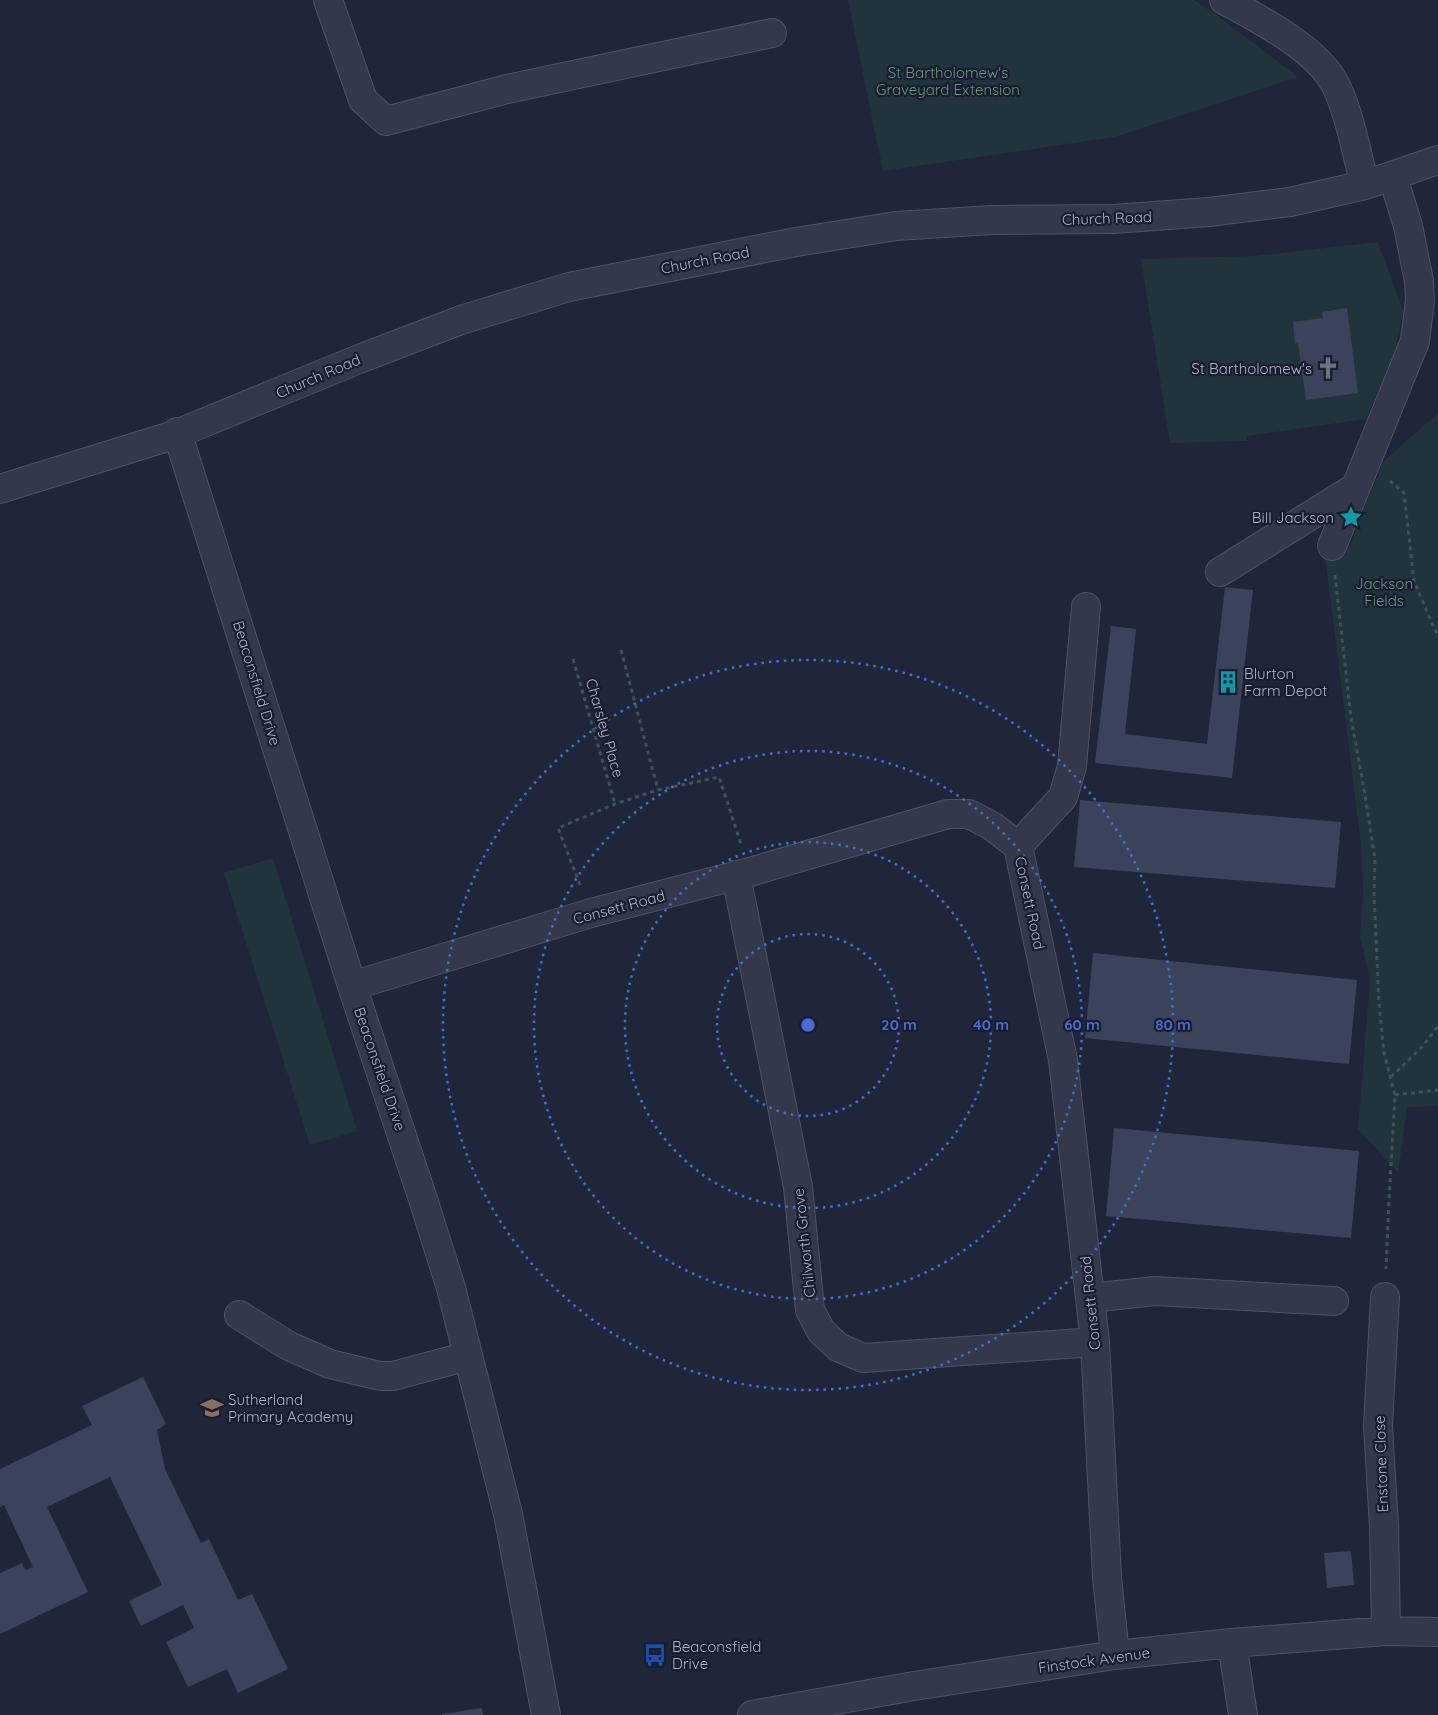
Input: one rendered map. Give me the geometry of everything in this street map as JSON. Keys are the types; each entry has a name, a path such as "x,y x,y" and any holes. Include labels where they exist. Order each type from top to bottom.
{"street":[{"path":"328,0 364,100 386,121 507,89 772,33"},
{"path":"1224,0 1266,23 1313,57 1332,78 1344,105 1365,185"},
{"name":"Church Road","path":"0,489 145,444 461,320 569,287 796,242 896,226 992,220 1113,219 1209,212 1290,202 1365,185 1393,177 1438,160"},
{"path":"1332,546 1415,341 1420,300 1419,281 1408,226 1393,177"},
{"name":"Beaconsfield Drive","path":"178,432 352,986 451,1288 508,1514 546,1715"},
{"path":"1220,572 1356,487"},
{"path":"1018,846 1063,797 1072,766 1086,607"},
{"name":"Consett Road","path":"352,986 591,914 743,874 948,814 968,814 992,826 1018,846 1063,1060 1095,1342 1107,1577 1115,1655"},
{"name":"Chilworth Grove","path":"743,874 798,1187 810,1310 821,1331 838,1347 863,1358 1095,1342"},
{"path":"1090,1298 1155,1291 1334,1301"},
{"name":"Enstone Close","path":"1385,1297 1378,1426 1384,1526 1386,1631"},
{"path":"239,1315 289,1346 330,1364 380,1376 393,1376 468,1356"},
{"name":"Finstock Avenue","path":"752,1715 914,1686 1115,1655 1232,1643 1386,1631 1438,1632"},
{"path":"1232,1643 1243,1715"}],"path":[{"path":"1368,460 1404,493 1414,580 1438,637"},
{"path":"1332,546 1351,718 1375,859 1374,894 1379,1003 1384,1053 1395,1094 1388,1199 1385,1297"},
{"path":"621,650 658,790"},
{"name":"Charsley Place","path":"573,659 615,804"},
{"path":"591,914 558,828 615,804 658,790 719,777 743,874"},
{"path":"1391,1077 1422,1047 1438,1026"},
{"path":"1395,1094 1438,1090"}],"green space":[{"name":"St Bartholomew's Graveyard Extension","path":"848,0 1194,0 1298,77 1115,137 883,171"},
{"path":"1378,242 1403,311 1394,355 1366,419 1247,436 1247,441 1170,443 1141,259 1254,256"},
{"name":"Jackson Fields","path":"1438,413 1438,1106 1407,1107 1398,1173 1358,1129 1370,981 1360,936 1363,892 1361,845 1325,556 1332,546 1350,547 1384,461"},
{"path":"273,858 357,1131 310,1145 224,873"}],"building":[{"name":"St Bartholomew's","path":"1347,308 1358,393 1306,400 1298,343 1295,344 1293,322 1323,318 1322,312"},
{"name":"Blurton Farm Depot","path":"1225,587 1253,590 1232,778 1095,763 1111,626 1136,629 1125,734 1207,744"},
{"path":"1080,800 1341,822 1335,888 1074,867"},
{"path":"1093,953 1357,980 1349,1064 1085,1038"},
{"path":"1114,1128 1359,1151 1351,1238 1106,1216"},
{"path":"143,1377 166,1424 157,1430 165,1469 201,1543 209,1539 238,1600 252,1594 288,1669 238,1693 227,1669 188,1687 166,1642 194,1628 183,1605 141,1626 129,1601 162,1585 110,1477 47,1507 88,1592 0,1634 0,1573 22,1563 25,1570 33,1567 4,1505 0,1507 0,1469 92,1425 82,1406"},
{"path":"1351,1551 1354,1585 1327,1588 1324,1553"},
{"path":"482,1708 483,1715 442,1715 442,1714"}],"place":[{"name":"St Bartholomew's","path":"1328,368"},
{"name":"Bill Jackson","path":"1351,517"},
{"name":"Blurton Farm Depot","path":"1228,682"},
{"name":"Sutherland Primary Academy","path":"212,1408"},
{"name":"Beaconsfield Drive","path":"655,1655"}]}
